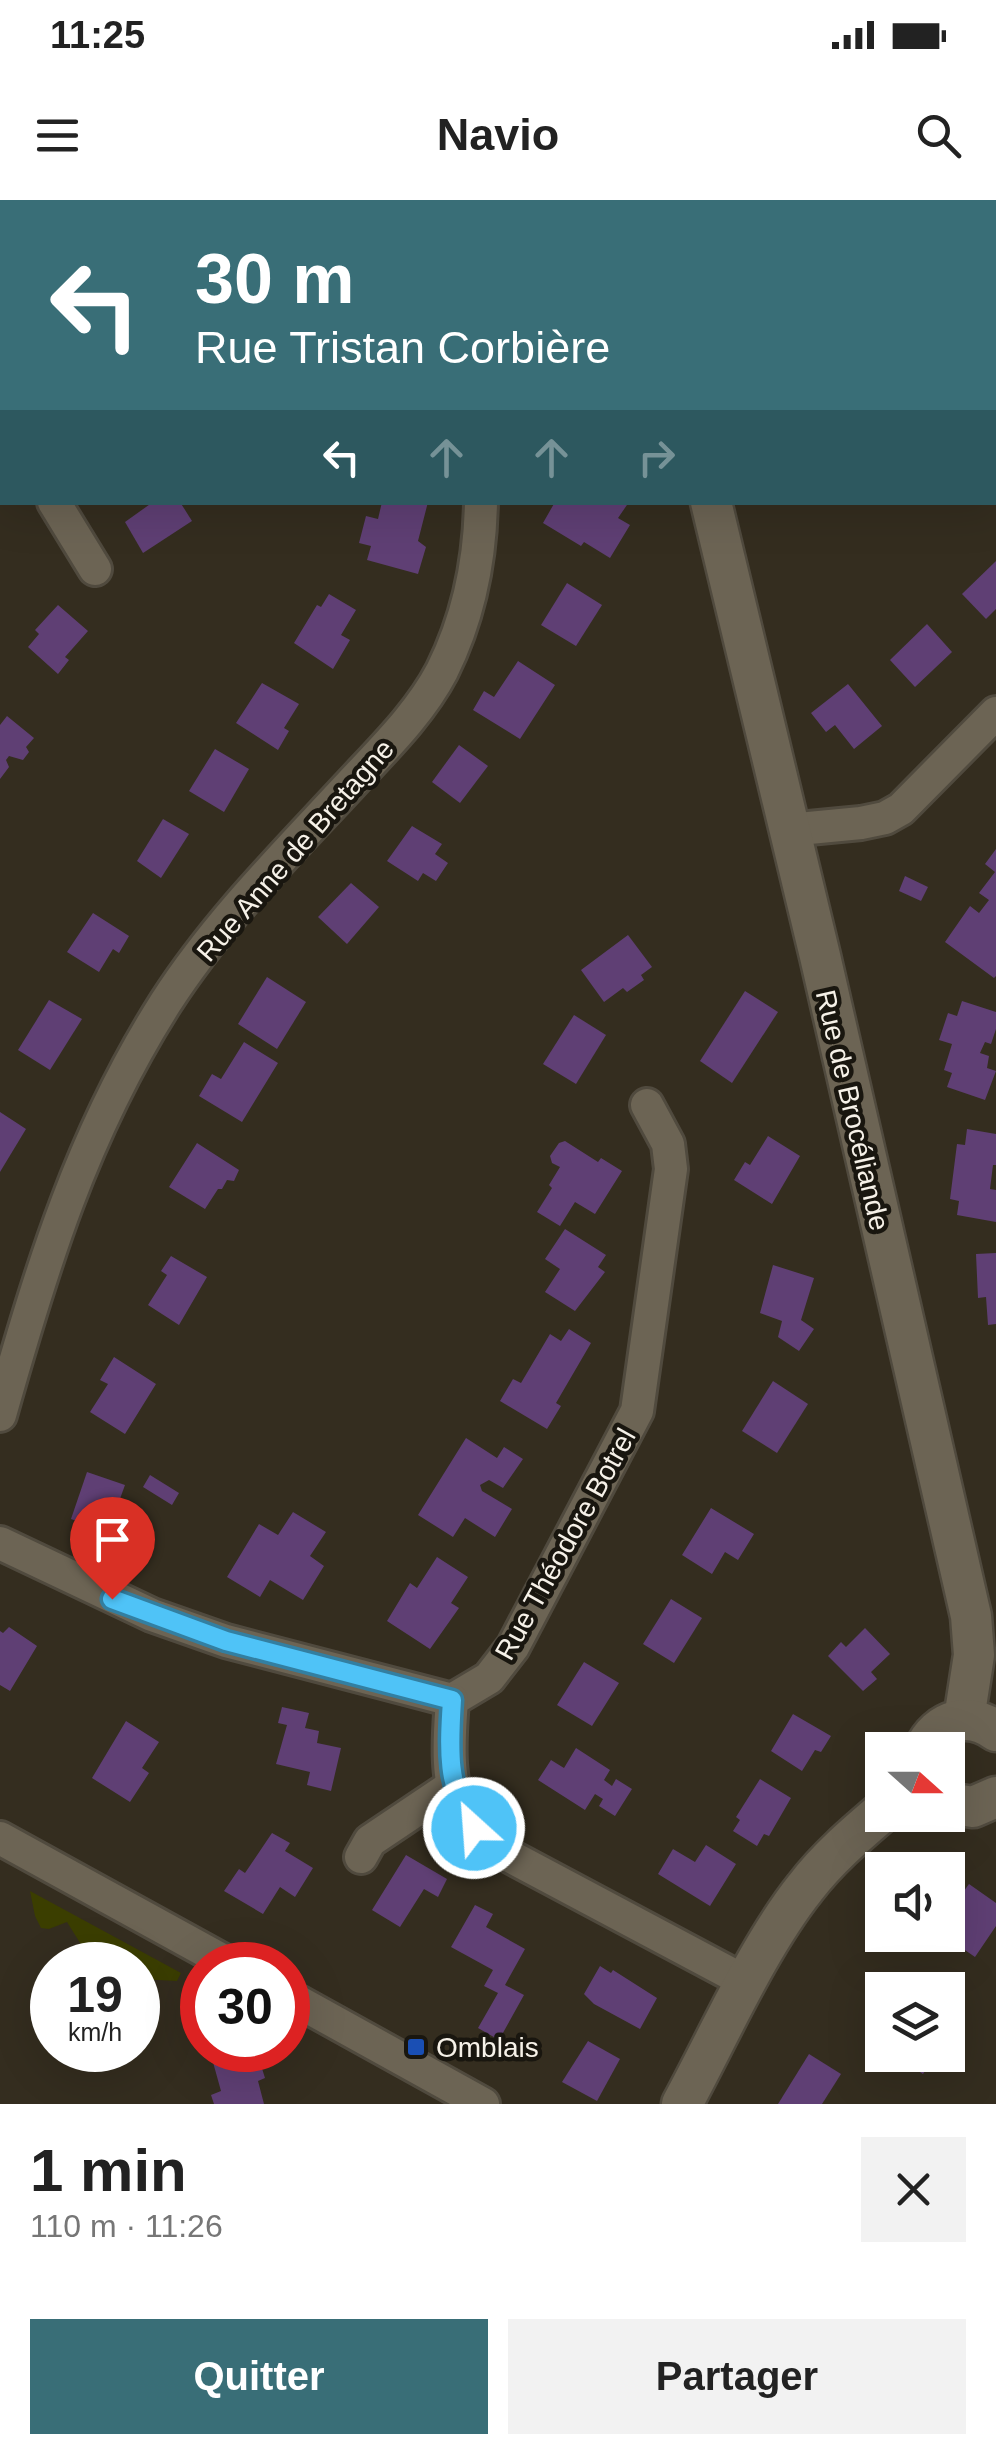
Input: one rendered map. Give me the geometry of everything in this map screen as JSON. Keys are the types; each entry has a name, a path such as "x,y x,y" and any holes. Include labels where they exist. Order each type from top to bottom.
{"street":[{"path":"56,505 95,570"},
{"name":"Rue Anne de Bretagne","path":"0,1415 61,1212 113,1096 168,999 232,913 402,728 441,672 466,611 480,544 481,505"},
{"name":"Rue de Brocéliande","path":"711,505 971,1616 972,1678 980,1725"},
{"path":"788,830 885,818 901,809 996,713"},
{"name":"Rue Théodore Botrel","path":"452,1700 489,1678 512,1647 637,1411 671,1169 668,1144 647,1105"},
{"path":"0,1543 112,1599 170,1622 226,1641 452,1700 452,1786 474,1828 504,1853 748,1982"},
{"path":"935,1732 941,1727 980,1725"},
{"path":"361,1857 370,1841 452,1786"},
{"path":"965,1807 972,1808 996,1798"},
{"path":"682,2104 804,1889 865,1827"},
{"path":"0,1838 189,1942"},
{"path":"310,2008 483,2104"}],"shaded area":[{"path":"30,1891 124,1942 80,1942 67,1922 41,1928"},
{"path":"160,1962 180,1972 177,1981 160,1980"}],"building":[{"path":"149,505 182,505 192,521 143,553 125,522"},
{"path":"381,505 427,505 418,541 426,547 418,574 367,560 371,546 359,543 366,516 378,519"},
{"path":"553,505 627,505 618,518 630,525 610,558 543,523"},
{"path":"996,561 996,609 986,619 962,594"},
{"path":"567,583 602,605 576,646 541,625"},
{"path":"329,594 356,610 341,635 350,640 333,669 294,643 317,605 321,607"},
{"path":"58,605 88,631 65,657 69,660 58,674 28,647 39,634 35,630"},
{"path":"927,624 952,652 915,687 890,660"},
{"path":"518,661 555,685 520,739 473,710 484,691 494,697"},
{"path":"262,683 299,704 284,728 289,731 278,750 236,723"},
{"path":"848,684 882,726 854,749 835,725 826,732 811,713"},
{"path":"7,716 34,738 26,747 29,752 23,760 9,756 9,767 0,779 0,725"},
{"path":"459,745 488,766 460,803 432,782"},
{"path":"215,749 249,769 224,812 189,791"},
{"path":"163,819 189,834 161,878 137,861"},
{"path":"412,826 442,844 435,854 448,863 436,881 423,873 418,881 387,861"},
{"path":"996,849 994,978 945,942 970,906 979,913 989,900 979,893 995,872 985,864"},
{"path":"905,876 928,887 921,901 899,891"},
{"path":"351,883 379,907 347,944 318,917"},
{"path":"93,913 129,936 119,953 113,949 99,972 67,952"},
{"path":"628,935 652,967 641,975 644,980 627,992 623,988 604,1002 581,970"},
{"path":"267,977 306,1002 277,1049 238,1024"},
{"path":"745,991 778,1012 732,1083 700,1061"},
{"path":"49,1000 82,1019 50,1070 18,1050"},
{"path":"962,1001 996,1012 991,1044 985,1042 980,1053 989,1056 987,1068 996,1071 985,1100 947,1087 952,1073 944,1070 952,1044 939,1040 948,1013 957,1016"},
{"path":"574,1015 606,1035 576,1084 543,1064"},
{"path":"244,1042 278,1063 242,1122 199,1096 212,1074 221,1079"},
{"path":"0,1112 26,1129 0,1172"},
{"path":"967,1129 996,1134 996,1165 990,1189 996,1190 996,1222 957,1215 959,1201 950,1199 957,1144 965,1145"},
{"path":"768,1136 800,1156 772,1204 734,1180 745,1162 750,1165"},
{"path":"565,1141 598,1162 601,1158 622,1171 595,1214 575,1202 560,1226 537,1212 560,1167 552,1163 550,1156"},
{"path":"197,1143 239,1170 234,1181 227,1180 205,1209 169,1187"},
{"path":"565,1229 606,1255 598,1267 605,1272 575,1311 545,1292 560,1269 545,1259"},
{"path":"996,1253 996,1324 988,1325 986,1297 978,1298 976,1254"},
{"path":"171,1256 207,1277 179,1325 148,1305 167,1275 161,1271"},
{"path":"773,1265 814,1278 801,1320 814,1329 799,1351 778,1337 782,1321 760,1313"},
{"path":"569,1329 591,1343 556,1403 561,1406 547,1429 500,1401 513,1379 521,1383 550,1334 561,1341"},
{"path":"114,1357 156,1384 125,1434 90,1412 108,1384 100,1380"},
{"path":"773,1381 808,1404 777,1453 742,1431"},
{"path":"466,1438 497,1458 504,1447 523,1459 503,1488 489,1480 480,1485 482,1491 512,1509 495,1537 465,1518 453,1537 418,1515"},
{"path":"87,1472 125,1485 108,1532 71,1519"},
{"path":"150,1475 179,1493 172,1505 143,1487"},
{"path":"711,1508 754,1534 738,1560 725,1552 712,1574 682,1555"},
{"path":"293,1512 326,1532 310,1556 324,1566 303,1600 270,1580 260,1597 227,1577 259,1524 278,1535"},
{"path":"437,1557 468,1577 451,1603 459,1608 430,1649 387,1621 410,1583 417,1588"},
{"path":"671,1599 702,1618 674,1663 643,1644"},
{"path":"9,1627 37,1646 10,1691 0,1685 0,1631 3,1633"},
{"path":"865,1628 890,1654 871,1672 877,1679 863,1691 828,1656 841,1642 846,1647"},
{"path":"584,1662 619,1683 592,1726 557,1705"},
{"path":"282,1707 309,1713 305,1728 319,1731 317,1743 341,1748 331,1791 307,1785 310,1772 276,1764 287,1725 278,1723"},
{"path":"793,1714 831,1736 821,1752 815,1750 802,1771 771,1751"},
{"path":"126,1721 159,1742 142,1768 149,1773 130,1802 92,1778"},
{"path":"576,1748 610,1770 604,1780 612,1786 616,1779 632,1789 615,1816 599,1806 603,1799 595,1794 585,1810 538,1780 551,1760 564,1768"},
{"path":"760,1779 791,1798 769,1836 764,1834 757,1846 733,1831 740,1820 736,1817"},
{"path":"272,1833 290,1843 285,1851 313,1868 295,1897 280,1887 263,1914 224,1891 239,1869 245,1873"},
{"path":"706,1845 736,1864 710,1906 658,1874 673,1849 695,1862"},
{"path":"406,1855 447,1879 438,1897 424,1889 400,1927 372,1910"},
{"path":"969,1884 996,1903 996,1926 975,1957 965,1950 965,1890"},
{"path":"475,1905 493,1914 486,1927 525,1949 505,1985 524,1995 499,2040 478,2028 498,1993 484,1986 493,1970 451,1947"},
{"path":"600,1966 657,1998 640,2029 594,2004 584,1994"},
{"path":"588,2041 620,2059 597,2101 562,2082"},
{"path":"809,2054 841,2074 822,2104 778,2104"},
{"path":"216,2072 263,2072 265,2078 258,2081 264,2104 214,2104 211,2095 221,2091"}],"place":[{"name":"Omblais","path":"416,2047"}],"route":[{"path":"112,1599 226,1641 452,1700 452,1786 474,1828"}]}
